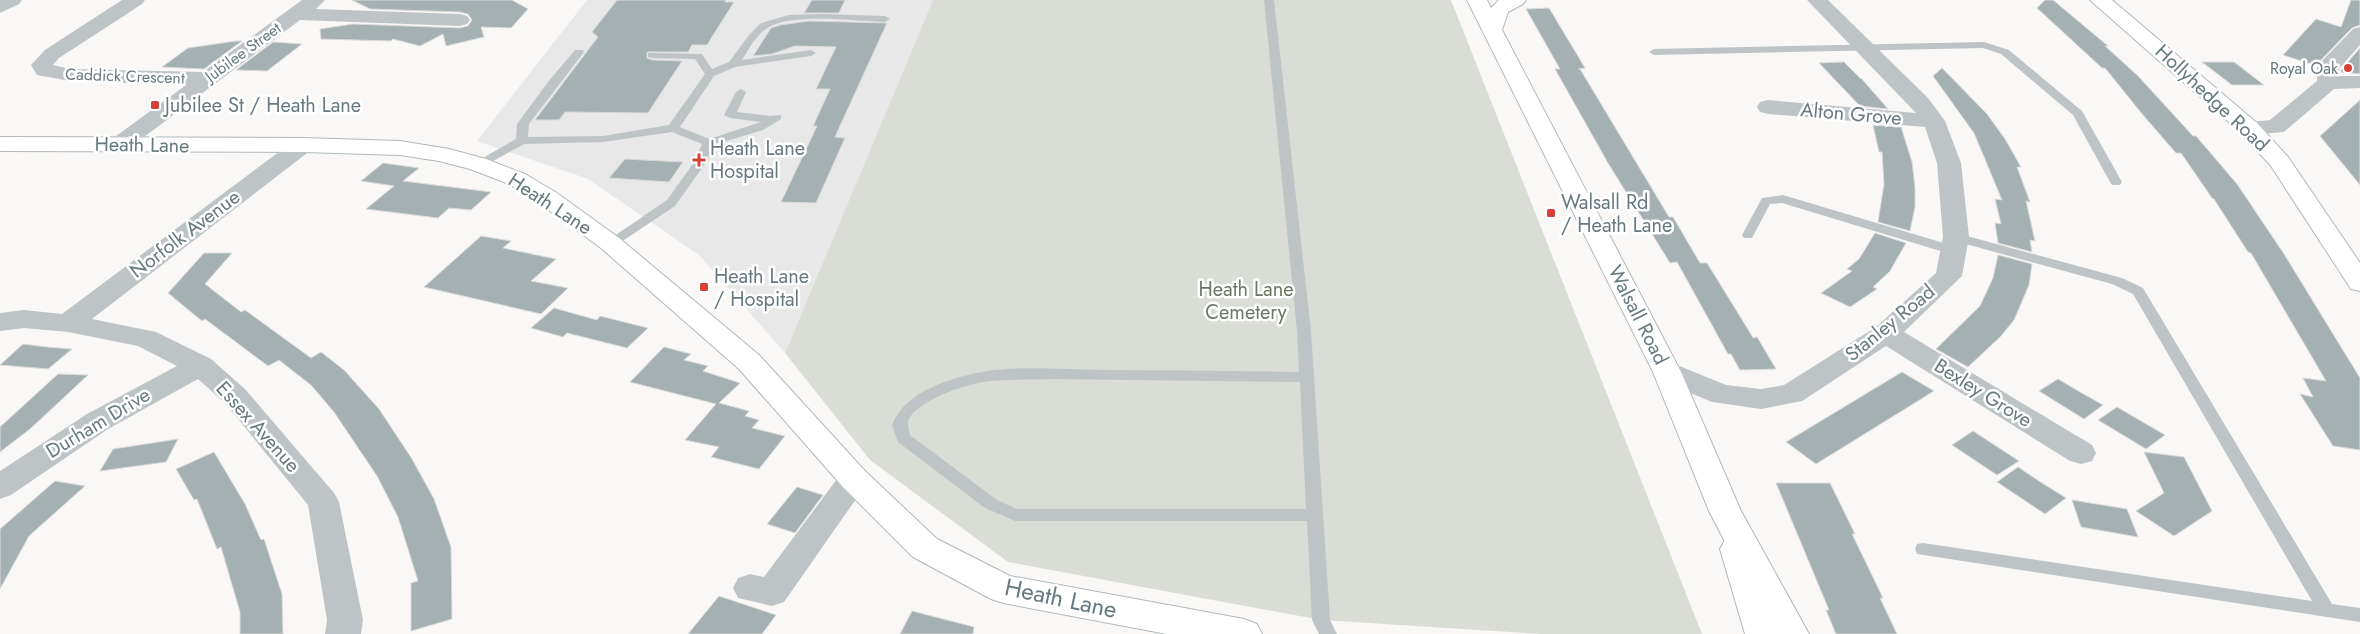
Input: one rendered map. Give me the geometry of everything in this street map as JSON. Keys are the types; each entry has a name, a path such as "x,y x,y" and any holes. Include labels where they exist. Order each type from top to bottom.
{"main road":[{"name":"Walsall Road","path":"1478,0 1492,31 1667,372 1725,511 1791,634"},
{"path":"1492,31 1497,12 1504,4 1516,0"},
{"name":"Hollyhedge Road","path":"2088,0 2107,5 2249,128 2280,162 2360,283"},
{"name":"Heath Lane","path":"0,144 303,145 400,148 441,154 478,164 517,179 548,198 610,242 749,362 854,479 925,548 1003,588 1244,634"},
{"path":"1725,511 1763,634"}],"street":[{"path":"0,7 12,0"},
{"name":"Caddick Crescent","path":"135,0 52,54 42,65 45,70 70,75 206,79"},
{"name":"Jubilee Street","path":"120,144 315,0"},
{"name":"Stanley Road","path":"1667,372 1722,395 1761,399 1792,394 1886,333 1949,276 1954,244 1949,162 1934,121 1920,103 1817,0"},
{"name":"Jubilee Street","path":"295,14 460,20"},
{"path":"2328,83 2328,68 2360,33"},
{"path":"2249,128 2276,127 2328,83 2360,82"},
{"name":"Alton Grove","path":"1768,107 1934,121"},
{"name":"Norfolk Avenue","path":"68,323 303,145"},
{"name":"Essex Avenue","path":"0,322 24,319 68,323 146,338 201,366 235,396 323,502 345,620 343,634"},
{"name":"Bexley Grove","path":"1886,333 2081,453"},
{"name":"Durham Drive","path":"0,487 70,438 149,391 201,366"},
{"path":"750,588 772,592 854,479"}],"lane":[{"path":"1269,0 1304,331 1321,620 1328,634"},
{"path":"733,64 764,25 780,20 803,18 885,19"},
{"path":"1654,52 1861,46 1984,45 2005,52 2078,113 2116,182"},
{"path":"522,141 523,124 552,84 579,52"},
{"path":"673,128 710,74 733,64 811,53"},
{"path":"652,55 698,56 710,74"},
{"path":"741,92 730,115 775,118"},
{"path":"478,164 522,141 603,139 673,128 708,143 759,128 775,118"},
{"path":"610,242 671,203 702,161 708,143"},
{"path":"1748,235 1766,201 1783,199 1954,244 2117,281 2138,291 2326,609"},
{"path":"1307,377 1052,374 989,376 957,383 921,400 904,414 900,425 903,438 991,504 1015,516 1315,515"},
{"path":"1923,549 2360,615"}],"shaded area":[{"name":"Heath Lane Hospital","path":"587,0 933,0 785,353 699,255 588,179 477,141"}],"green space":[{"name":"Heath Lane Cemetery","path":"933,0 1451,0 1702,634 1540,634 1321,620 1008,562 870,460 785,353"}],"building":[{"path":"352,0 512,0 528,9 511,28 481,27 484,37 446,46 443,34 420,46 393,39 391,41 321,39 320,29 353,24 460,28 468,26 472,20 468,14 460,12 370,9"},
{"path":"617,0 726,0 725,2 734,2 707,45 692,45 688,52 647,52 647,58 652,60 682,61 648,113 565,112 559,120 535,120 598,37 592,32"},
{"path":"812,0 845,0 839,13 804,13"},
{"path":"2045,0 2053,0 2108,46 2105,46 2138,76 2193,136 2196,136 2237,184 2284,254 2360,378 2360,450 2333,446 2300,394 2313,397 2303,378 2326,381 2251,253 2248,252 2214,199 2181,153 2176,153 2105,68 2102,68 2037,8"},
{"path":"2351,0 2360,0 2360,25 2352,28 2317,64 2314,65 2283,55 2316,19 2341,27"},
{"path":"1549,8 1585,68 1578,69 1580,69 1669,217 1673,217 1700,263 1707,263 1753,338 1757,337 1776,369 1740,370 1731,354 1728,354 1677,262 1670,263 1608,163 1555,69 1560,69 1526,9"},
{"path":"809,21 887,23 835,137 845,138 816,203 781,202 817,126 813,126 830,89 816,89 836,47 795,46 772,54 753,56 771,28"},
{"path":"242,41 204,69 162,67 188,48"},
{"path":"273,42 302,44 267,71 236,70"},
{"name":"Royal Oak","path":"2360,48 2360,74 2341,72 2341,70"},
{"path":"1844,62 1888,109 1860,106 1819,63"},
{"path":"2202,62 2234,62 2264,85 2232,85"},
{"path":"1942,68 1987,114 2005,139 2021,167 2017,167 2030,202 2026,201 2035,241 2030,240 2032,252 1998,243 1995,223 2001,224 1995,199 2002,200 1974,133 1933,76"},
{"path":"2360,100 2360,185 2320,136"},
{"path":"1873,125 1901,127 1912,162 1915,187 1915,207 1910,231 1878,222 1884,184 1882,152 1879,152"},
{"path":"625,159 683,162 669,182 609,178"},
{"path":"383,163 419,168 403,181 491,192 471,210 449,208 438,218 366,209 394,186 361,181"},
{"path":"1875,233 1906,243 1890,271 1873,287 1877,289 1850,307 1821,293 1852,271 1847,269 1859,259"},
{"path":"481,236 511,241 503,248 556,259 531,281 568,288 541,314 424,287"},
{"path":"204,253 232,253 205,284 241,312 245,310 311,358 321,352 344,370 379,409 412,459 434,499 451,547 452,619 411,631 411,583 418,581 398,517 377,476 334,412 311,385 279,360 268,366 205,319 202,321 168,293"},
{"path":"1998,255 2032,264 2029,285 2014,320 2001,336 1968,367 1936,349 1980,306 1993,278"},
{"path":"554,308 597,320 600,316 648,328 627,348 567,333 563,337 531,328"},
{"path":"23,344 72,349 48,369 0,365"},
{"path":"664,347 691,354 684,360 708,366 703,371 740,383 719,403 749,411 745,416 759,420 752,428 785,436 759,469 711,457 719,447 685,440 716,404 630,382"},
{"path":"1902,372 1934,391 1816,464 1786,442"},
{"path":"58,374 88,375 30,429 0,452 0,427"},
{"path":"2058,379 2103,405 2084,419 2039,391"},
{"path":"2117,407 2165,435 2146,449 2098,420"},
{"path":"1973,431 2019,461 1997,475 1952,445"},
{"path":"178,439 166,462 100,471 113,449"},
{"path":"214,452 245,504 261,540 264,539 282,594 283,634 240,634 240,612 221,547 217,549 197,499 194,500 176,469"},
{"path":"2144,452 2184,457 2212,511 2174,536 2136,511 2164,493"},
{"path":"2018,467 2066,498 2045,514 1997,482"},
{"path":"55,481 85,486 29,536 0,589 0,529"},
{"path":"1776,483 1830,483 1855,534 1852,534 1883,598 1880,598 1897,634 1836,634 1826,610 1829,610"},
{"path":"797,487 823,495 795,533 767,524"},
{"path":"2072,500 2127,509 2138,537 2081,527"},
{"path":"719,596 776,615 762,634 688,634"},
{"path":"912,611 974,627 973,634 900,634"}],"place":[{"name":"Royal Oak","path":"2348,68"},
{"name":"Jubilee St / Heath Lane","path":"155,105"},
{"name":"Heath Lane Hospital","path":"699,160"},
{"name":"Walsall Rd / Heath Lane","path":"1551,213"},
{"name":"Heath Lane / Hospital","path":"704,287"}]}
